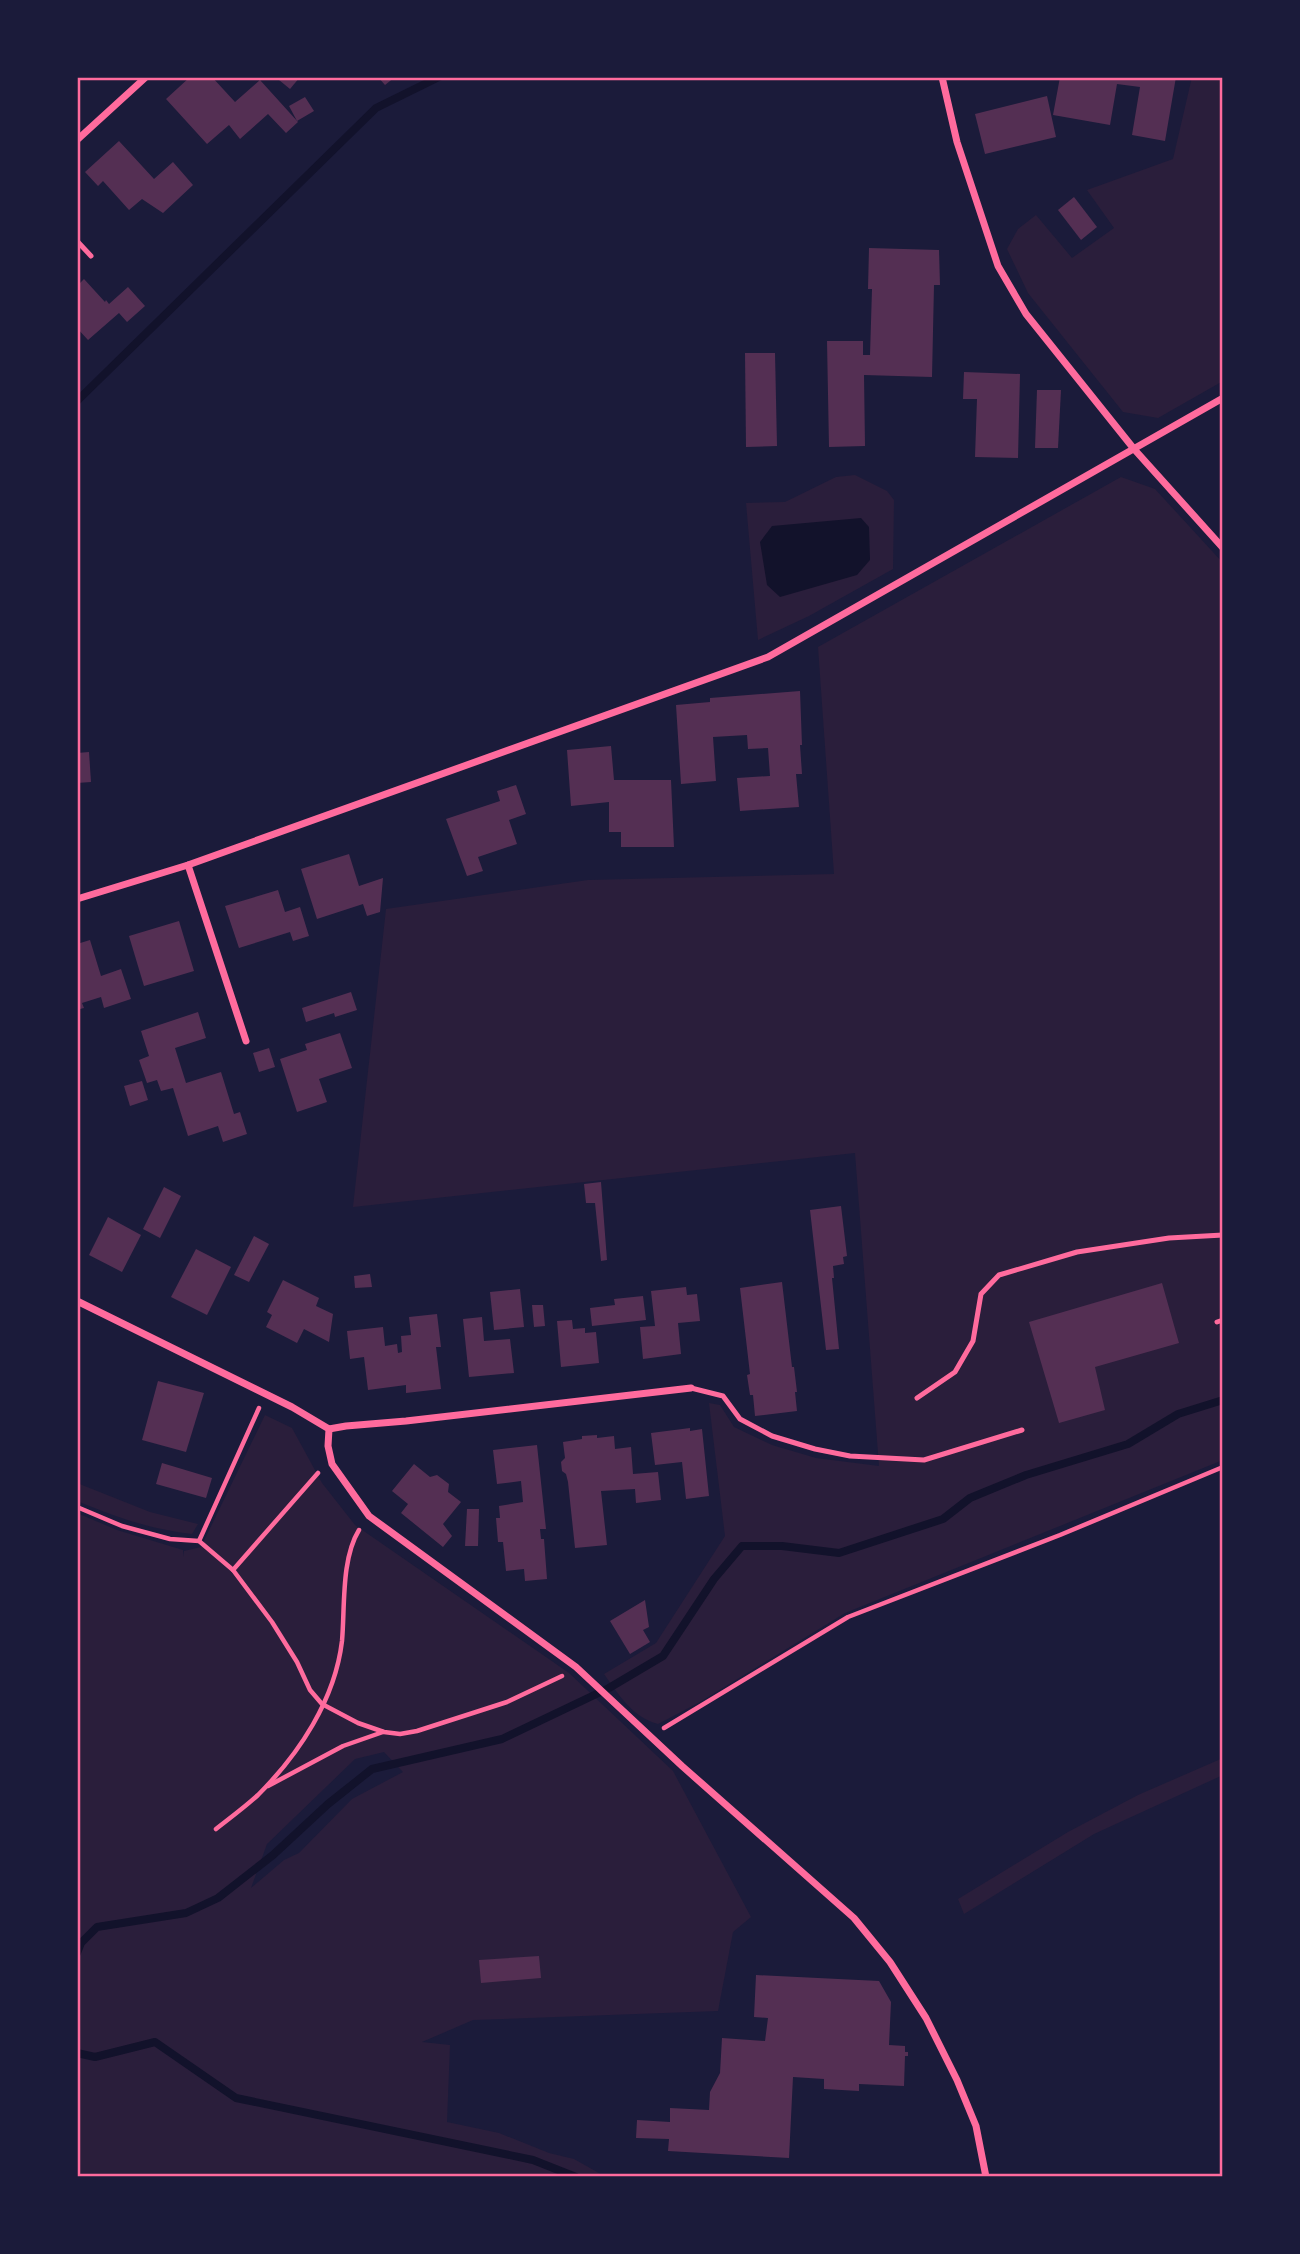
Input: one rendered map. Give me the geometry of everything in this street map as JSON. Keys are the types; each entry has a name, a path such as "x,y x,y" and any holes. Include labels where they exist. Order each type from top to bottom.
{"street":[{"path":"77,140 146,77"},
{"path":"942,77 957,142 998,266 1026,314 1134,449 1223,548"},
{"path":"77,899 188,865 768,657 1223,398"},
{"path":"188,865 246,1041"},
{"path":"77,1301 329,1429 691,1388"},
{"path":"329,1429 328,1446 332,1464 369,1516 576,1667 854,1918 890,1962 926,2018 976,2126 986,2177"}],"lane":[{"path":"77,241 91,256"},
{"path":"917,1398 955,1372 973,1341 981,1294 999,1275 1077,1252 1169,1238 1223,1235"},
{"path":"691,1388 723,1396 740,1419 772,1436 850,1456 924,1460 1022,1430"}],"path":[{"path":"199,1541 265,1395"},
{"path":"233,1570 319,1472 332,1464"},
{"path":"652,1738 661,1730 848,1618 1060,1535 1223,1466"},
{"path":"77,1507 122,1526 170,1539 199,1541 233,1570 272,1622 297,1662 310,1690 322,1704 358,1723 384,1732 400,1734 417,1731 507,1702 576,1667"},
{"path":"216,1829 264,1787 311,1729 335,1677 342,1643 345,1591 351,1552 356,1535 369,1516"},
{"path":"264,1787 342,1746 384,1732"}],"shaded area":[{"path":"1192,77 1223,77 1223,381 1158,418 1123,412 1028,293 1007,249 1018,229 1036,215 1072,258 1114,228 1087,190 1173,159"},
{"path":"855,475 887,491 894,500 893,569 809,616 758,640 746,503 785,502 836,477"},
{"path":"1121,477 1155,489 1223,563 1223,1460 845,1613 700,1702 658,1724 649,1721 633,1711 604,1674 656,1643 725,1536 709,1403 720,1405 734,1427 772,1445 816,1458 879,1466 855,1153 353,1207 386,909 588,880 834,874 818,647"},
{"path":"861,518 869,527 870,560 857,575 780,597 767,585 760,542 772,526"},
{"path":"265,1415 292,1428 322,1483 355,1525 569,1673 673,1771 751,1917 733,1932 718,2011 473,2020 422,2042 450,2045 447,2122 499,2133 549,2153 574,2159 606,2177 77,2177 77,1513 117,1530 183,1550 183,1557 184,1551 201,1547","holes":["384,1752 403,1772 352,1799 299,1853 284,1860 251,1888 267,1844 355,1759"]},
{"path":"77,1483 150,1512 198,1524 192,1534 147,1526 119,1517 77,1501"},
{"path":"1223,1758 1223,1775 1094,1834 964,1914 958,1899 1068,1832 1138,1795"}],"building":[{"path":"190,77 212,77 235,102 260,80 298,122 286,133 268,114 240,139 229,125 207,144 166,99"},
{"path":"281,77 300,77 290,89 279,80"},
{"path":"378,77 395,77 385,85"},
{"path":"1060,77 1176,77 1165,141 1132,135 1140,87 1117,84 1110,125 1053,115"},
{"path":"1047,96 1056,137 985,154 975,114"},
{"path":"305,97 314,111 297,121 289,106"},
{"path":"119,141 154,179 173,162 193,185 163,213 142,199 129,210 103,181 98,186 85,172"},
{"path":"1074,197 1097,227 1081,240 1058,210"},
{"path":"869,248 939,250 940,285 934,285 932,377 864,375 865,446 829,447 827,341 863,341 863,355 870,355 872,289 868,289"},
{"path":"84,279 109,304 128,287 145,306 127,322 119,313 88,340 77,328 77,286"},
{"path":"745,353 775,353 777,446 746,447"},
{"path":"964,372 1020,374 1018,458 975,457 977,399 963,399"},
{"path":"1037,390 1061,390 1058,448 1035,448"},
{"path":"800,691 802,774 796,774 799,807 740,811 737,778 770,776 768,748 748,749 747,735 713,737 716,781 681,784 676,705 710,702 710,698"},
{"path":"611,746 614,780 671,780 674,847 621,847 621,832 609,832 609,802 571,806 567,750"},
{"path":"89,752 91,782 77,783 77,753"},
{"path":"516,785 526,814 509,820 517,844 478,857 483,871 467,876 446,819 500,801 497,791"},
{"path":"349,854 359,886 383,878 380,912 367,916 363,904 317,919 301,869"},
{"path":"278,890 285,912 300,907 309,936 293,941 290,932 239,948 225,906"},
{"path":"179,921 194,971 144,986 129,936"},
{"path":"90,940 101,976 121,969 131,999 104,1008 101,997 82,1003 84,1008 80,1009 77,997 77,944"},
{"path":"351,992 357,1010 335,1017 334,1013 306,1022 302,1008"},
{"path":"198,1012 206,1038 175,1048 186,1083 221,1072 234,1114 240,1112 247,1134 223,1142 218,1126 188,1136 173,1088 161,1091 157,1080 147,1083 139,1060 149,1056 141,1031"},
{"path":"340,1033 352,1068 319,1079 327,1102 297,1112 280,1059 307,1050 305,1044"},
{"path":"269,1048 275,1067 259,1072 253,1053"},
{"path":"142,1081 148,1100 130,1106 124,1086"},
{"path":"601,1182 607,1260 601,1261 595,1203 586,1203 584,1184"},
{"path":"164,1187 181,1196 160,1238 143,1229"},
{"path":"841,1206 847,1256 843,1257 844,1264 833,1266 832,1278 839,1349 826,1350 810,1210"},
{"path":"108,1217 141,1235 122,1272 89,1255"},
{"path":"254,1236 269,1244 249,1282 234,1275"},
{"path":"196,1249 231,1267 207,1315 171,1297"},
{"path":"370,1274 372,1287 355,1288 354,1276"},
{"path":"283,1280 319,1298 316,1306 333,1314 329,1342 304,1329 297,1343 266,1327 272,1315 267,1312"},
{"path":"782,1282 797,1392 797,1411 755,1416 747,1375 750,1374 740,1288"},
{"path":"1162,1283 1179,1343 1095,1367 1105,1410 1059,1423 1029,1322"},
{"path":"686,1287 687,1295 697,1294 700,1321 678,1323 681,1354 643,1359 640,1327 655,1326 651,1291"},
{"path":"520,1289 524,1327 494,1330 490,1292"},
{"path":"643,1296 646,1320 592,1326 590,1308 615,1305 614,1299"},
{"path":"532,1305 543,1305 545,1326 534,1327"},
{"path":"437,1314 441,1347 436,1347 441,1389 406,1393 406,1385 368,1390 364,1357 350,1359 347,1331 383,1327 385,1346 397,1344 398,1353 402,1352 401,1336 411,1335 409,1317"},
{"path":"482,1317 484,1341 510,1339 514,1373 469,1377 463,1319"},
{"path":"572,1320 573,1329 585,1328 585,1333 596,1332 599,1363 561,1367 557,1321"},
{"path":"158,1381 204,1393 186,1452 142,1440"},
{"path":"690,1428 690,1431 702,1429 709,1496 686,1499 682,1462 655,1465 651,1433"},
{"path":"597,1435 597,1438 614,1436 615,1449 631,1447 633,1474 658,1472 661,1500 636,1503 635,1489 601,1491 607,1545 575,1548 568,1482 562,1471 561,1462 565,1458 563,1442"},
{"path":"537,1445 546,1529 540,1529 541,1539 544,1539 547,1579 525,1581 524,1569 506,1571 503,1542 498,1542 496,1518 500,1518 499,1506 523,1502 521,1481 497,1484 493,1450"},
{"path":"162,1463 212,1478 206,1498 156,1484"},
{"path":"414,1464 430,1477 437,1475 449,1484 448,1492 461,1502 443,1524 452,1536 443,1547 401,1513 408,1504 392,1491"},
{"path":"467,1509 479,1509 478,1546 465,1546"},
{"path":"645,1600 649,1627 643,1630 650,1642 630,1654 610,1621"},
{"path":"539,1956 541,1978 481,1983 479,1960"},
{"path":"756,1975 879,1981 891,2002 889,2045 905,2046 905,2052 908,2052 908,2056 905,2056 904,2086 859,2084 859,2091 824,2089 824,2079 793,2077 789,2158 668,2151 669,2139 636,2138 637,2120 670,2122 670,2108 709,2110 710,2092 720,2073 722,2038 765,2041 768,2018 754,2017"},
{"path":"649,2174 672,2175 672,2177 648,2177"}],"waterway":[{"path":"77,401 376,108 439,77"},
{"path":"77,1953 81,1943 97,1927 186,1913 218,1898 273,1855 328,1804 372,1769 502,1739 609,1688 663,1656 714,1579 742,1546 782,1546 839,1553 943,1519 970,1498 1026,1475 1128,1444 1178,1414 1223,1400"},
{"path":"77,2053 95,2057 155,2042 236,2098 533,2160 576,2177"}]}
